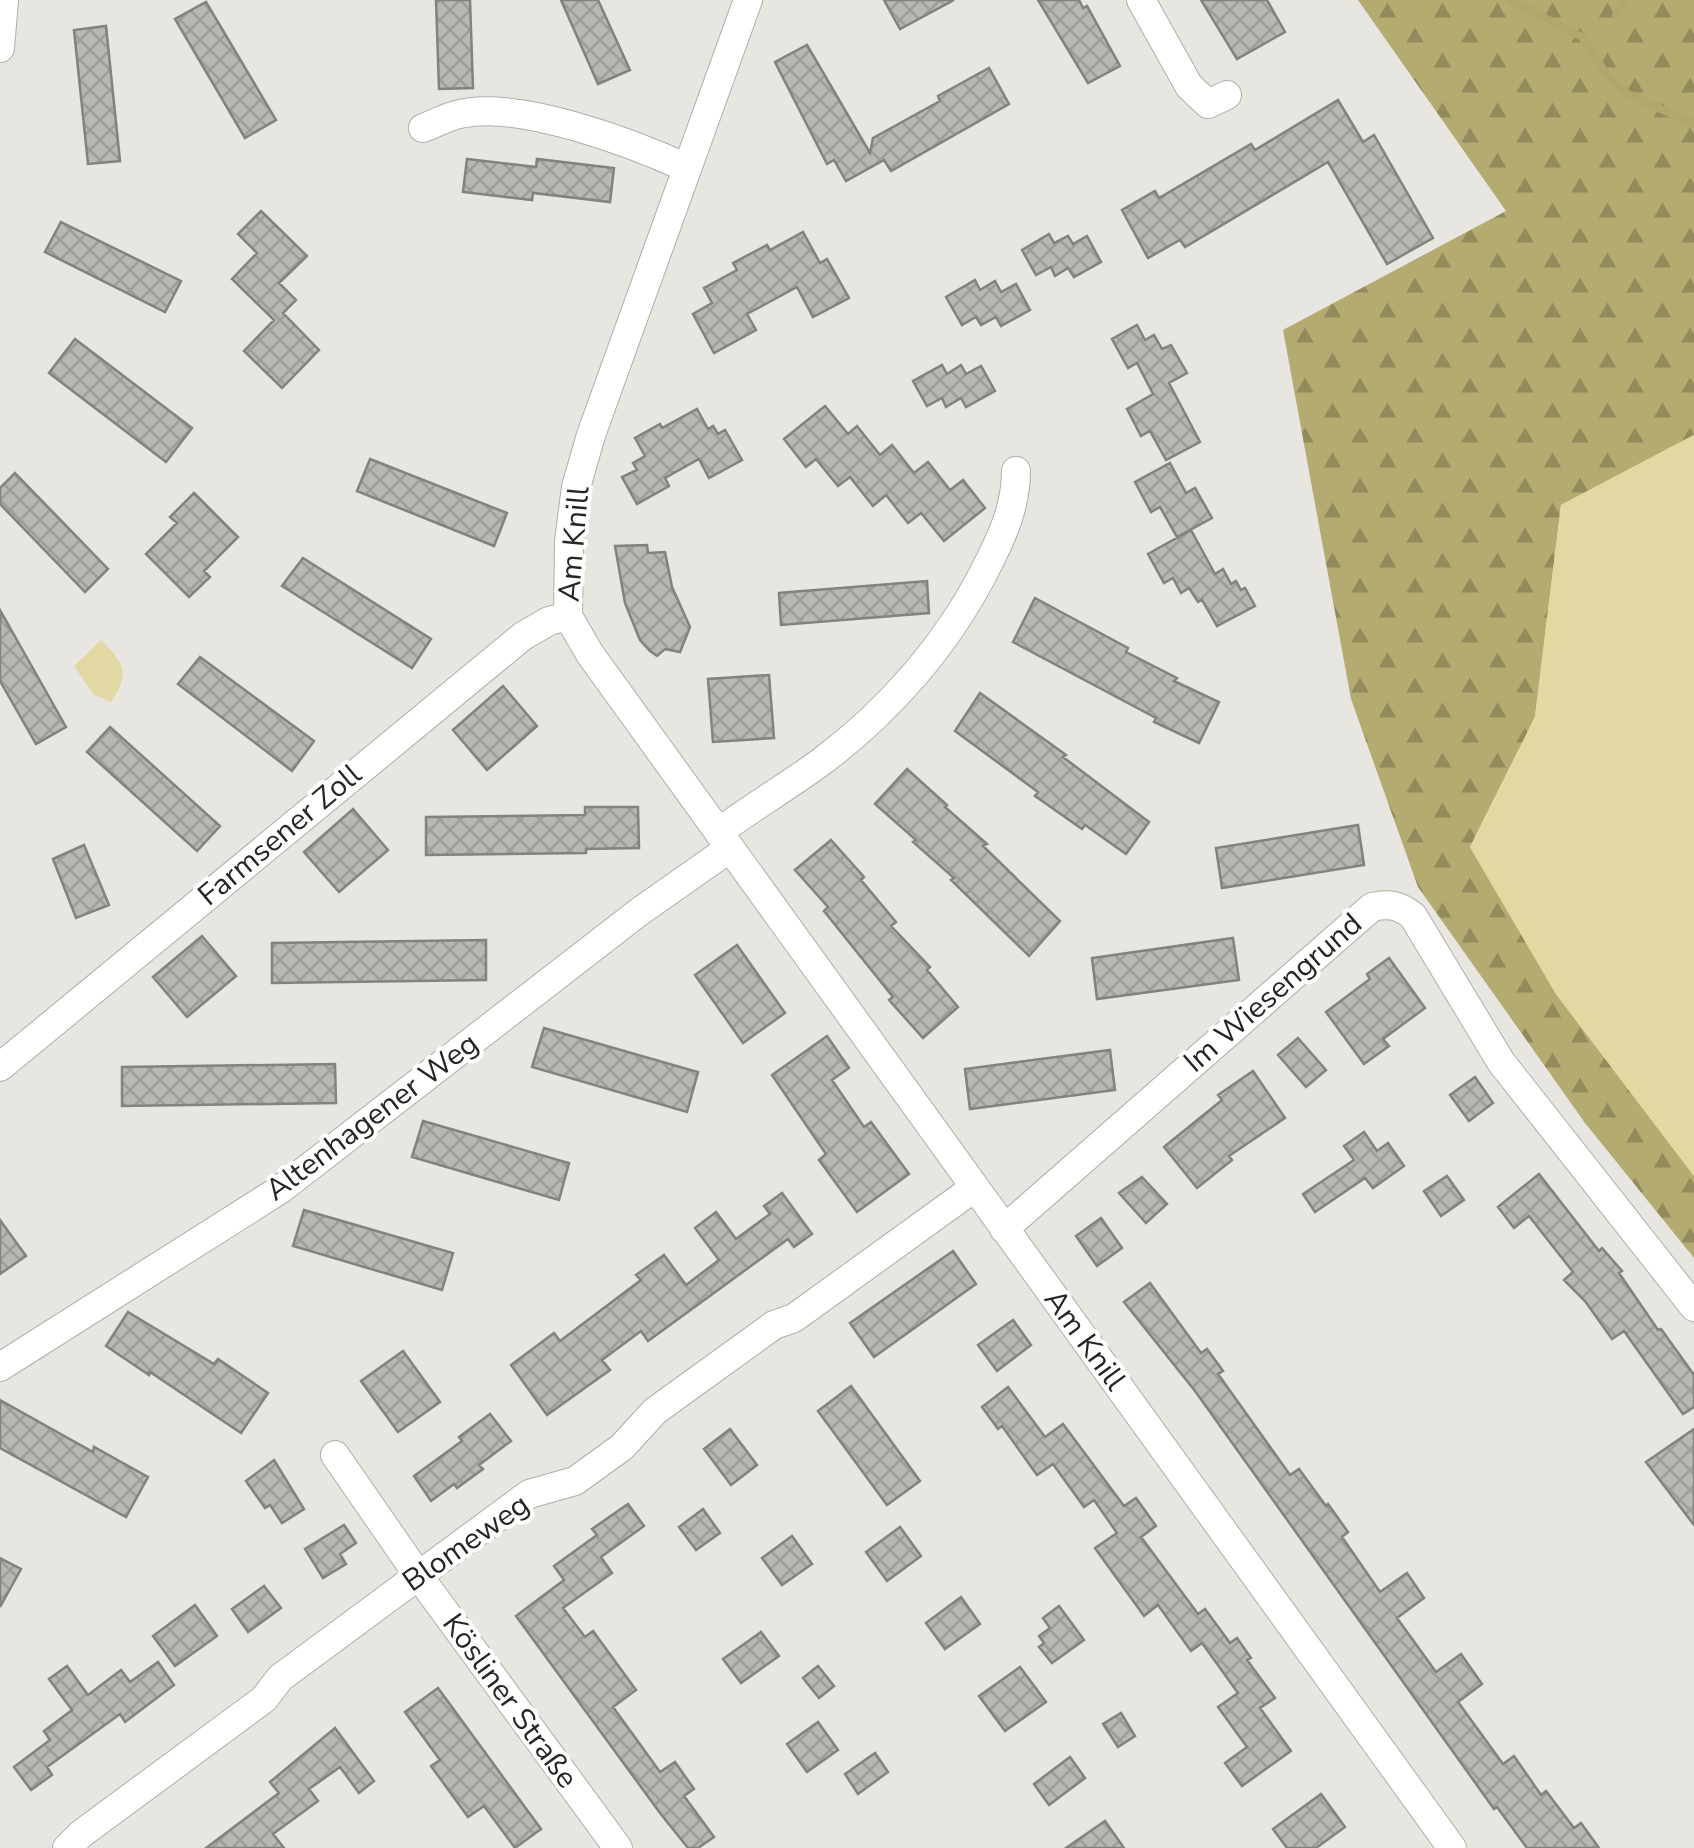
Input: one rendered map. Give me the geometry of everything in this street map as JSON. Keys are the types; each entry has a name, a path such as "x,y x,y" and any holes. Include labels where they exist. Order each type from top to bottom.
{"street":[{"path":"0,48 4,0"},
{"name":"Am Knill","path":"748,0 576,487 569,541 568,616 606,677 1452,1848"},
{"path":"1141,0 1188,86 1208,104 1227,95"},
{"path":"424,128 461,113 537,118 603,133 687,168"},
{"path":"725,839 868,723 954,624 999,542 1016,496 1016,471"},
{"name":"Farmsener Zoll","path":"0,1067 508,648 538,626 568,616"},
{"name":"Altenhagener Weg","path":"0,1367 281,1189 639,912 725,839"},
{"name":"Im Wiesengrund","path":"1004,1230 1317,953 1372,907 1388,904 1402,907 1412,916 1502,1062 1694,1307"},
{"name":"Blomeweg","path":"67,1848 80,1834 264,1699 280,1678 529,1494 575,1481 622,1447 655,1410 774,1326 794,1318 974,1188"},
{"name":"Kösliner Straße","path":"335,1455 618,1848"}],"green space":[{"path":"1358,0 1694,0 1694,435 1561,505 1535,717 1470,847 1556,994 1694,1176 1694,1258 1585,1123 1418,887 1351,699 1283,330 1506,211"}],"shaded area":[{"path":"1694,435 1694,1176 1556,994 1470,847 1535,717 1561,505"},
{"path":"101,640 122,669 121,683 111,702 94,695 74,666"}],"building":[{"path":"436,0 470,0 473,88 439,89"},
{"path":"561,0 598,0 630,70 598,84"},
{"path":"884,0 954,0 900,29"},
{"path":"1038,0 1079,0 1083,8 1087,6 1120,66 1088,83"},
{"path":"1201,0 1267,0 1285,32 1237,59"},
{"path":"206,2 276,120 245,138 175,19"},
{"path":"106,26 120,161 88,164 74,30"},
{"path":"807,45 870,153 873,138 989,68 1009,104 891,171 884,160 846,181 834,160 827,164 775,62"},
{"path":"1338,100 1363,142 1374,135 1433,238 1387,264 1328,162 1185,247 1180,240 1148,258 1122,210 1155,191 1159,198 1251,144 1255,150"},
{"path":"467,159 536,167 537,159 614,168 610,202 533,193 532,200 463,192"},
{"path":"261,211 307,256 279,283 296,300 283,313 319,350 282,388 244,351 274,320 232,279 257,253 238,234"},
{"path":"61,222 181,281 165,312 45,252"},
{"path":"803,232 820,263 827,259 849,298 813,317 797,287 747,314 756,330 714,353 693,314 712,303 704,288 737,270 733,263 767,245 770,250"},
{"path":"1049,234 1054,243 1068,236 1073,244 1087,236 1101,262 1074,277 1068,268 1055,276 1051,267 1036,275 1022,250"},
{"path":"975,280 980,290 995,281 1001,292 1016,284 1030,310 1001,326 996,317 981,325 976,317 962,325 946,297"},
{"path":"1137,325 1145,340 1154,335 1162,349 1171,345 1187,373 1169,383 1200,442 1166,460 1150,431 1141,436 1127,409 1153,394 1137,363 1128,368 1112,339"},
{"path":"75,339 192,428 166,462 49,373"},
{"path":"942,365 947,374 961,365 966,374 981,366 995,391 966,407 961,398 946,407 942,398 927,406 913,381"},
{"path":"825,406 848,434 857,426 880,455 892,445 914,473 928,462 950,490 963,480 985,508 944,541 921,513 908,523 886,495 873,506 850,477 838,486 816,459 806,467 784,439"},
{"path":"697,409 708,429 713,426 718,434 725,430 742,460 709,478 699,459 665,478 669,486 637,504 622,477 637,470 633,463 645,456 635,438"},
{"path":"370,459 507,513 494,546 357,491"},
{"path":"1170,463 1186,493 1195,488 1212,518 1177,537 1160,507 1151,512 1135,482"},
{"path":"15,473 108,569 85,592 0,504 0,488"},
{"path":"194,493 238,537 204,571 210,577 189,597 146,554 177,523 170,517"},
{"path":"1191,530 1215,574 1223,569 1231,584 1236,581 1241,590 1245,588 1255,606 1217,626 1202,600 1198,602 1189,588 1181,593 1173,578 1164,583 1148,554"},
{"path":"647,545 648,553 665,552 672,587 690,627 680,652 665,649 657,656 650,651 640,640 625,603 615,546"},
{"path":"303,558 431,639 412,668 282,586"},
{"path":"927,581 929,613 781,625 779,593"},
{"path":"1035,598 1128,648 1126,652 1177,678 1174,681 1219,702 1199,743 1154,722 1156,718 1013,642"},
{"path":"0,610 66,727 36,744 0,681"},
{"path":"200,657 314,741 292,771 178,684"},
{"path":"769,675 774,738 713,742 708,679"},
{"path":"503,686 537,726 487,770 453,730"},
{"path":"980,693 1149,822 1126,854 1035,796 1038,792 955,731"},
{"path":"110,727 220,826 197,851 87,752"},
{"path":"907,769 987,844 983,846 1060,921 1029,956 951,880 954,878 913,842 916,840 875,804"},
{"path":"585,807 638,807 639,848 586,849 586,853 426,855 426,817 585,815"},
{"path":"353,809 388,850 339,892 304,852"},
{"path":"1358,825 1364,865 1222,888 1216,848"},
{"path":"831,840 896,922 891,926 930,967 927,970 958,1007 923,1038 889,1000 893,997 824,911 828,907 795,870"},
{"path":"84,845 109,905 76,918 53,859"},
{"path":"202,936 236,976 187,1017 153,977"},
{"path":"1233,938 1239,980 1097,999 1092,958"},
{"path":"486,940 486,980 272,983 272,943"},
{"path":"737,945 785,1013 743,1043 695,975"},
{"path":"1389,958 1425,1008 1383,1039 1389,1046 1364,1064 1326,1012 1370,979 1367,974"},
{"path":"544,1028 698,1072 687,1112 532,1067"},
{"path":"827,1036 849,1068 832,1080 864,1127 871,1122 909,1174 857,1212 819,1160 826,1154 772,1075"},
{"path":"1298,1038 1326,1070 1306,1087 1278,1055"},
{"path":"1110,1050 1115,1090 970,1109 965,1069"},
{"path":"335,1064 336,1103 122,1106 122,1067"},
{"path":"1253,1071 1285,1118 1229,1156 1232,1160 1197,1188 1164,1147 1222,1100 1218,1095"},
{"path":"1475,1077 1493,1103 1469,1121 1450,1095"},
{"path":"423,1121 569,1163 559,1200 412,1157"},
{"path":"1364,1132 1377,1151 1388,1143 1404,1166 1373,1188 1365,1178 1315,1212 1303,1194 1354,1160 1344,1146"},
{"path":"1539,1174 1599,1251 1602,1248 1622,1271 1619,1273 1658,1330 1694,1375 1694,1407 1683,1414 1624,1331 1612,1339 1585,1301 1564,1280 1573,1272 1529,1216 1514,1228 1498,1207"},
{"path":"1447,1176 1464,1200 1441,1216 1424,1191"},
{"path":"1142,1177 1167,1204 1146,1223 1119,1193"},
{"path":"782,1193 812,1234 794,1247 788,1239 648,1341 641,1331 602,1360 610,1370 547,1415 511,1365 554,1333 560,1341 641,1280 636,1275 664,1255 686,1285 719,1260 695,1228 716,1212 736,1239 770,1214 764,1206"},
{"path":"304,1210 453,1253 442,1290 293,1246"},
{"path":"1101,1218 1122,1248 1097,1266 1076,1236"},
{"path":"0,1220 26,1256 0,1274"},
{"path":"953,1251 976,1284 874,1357 850,1323"},
{"path":"1150,1283 1201,1353 1207,1349 1223,1371 1218,1374 1290,1475 1299,1469 1328,1504 1348,1532 1342,1537 1380,1592 1407,1573 1424,1598 1397,1618 1436,1672 1461,1654 1482,1684 1458,1702 1503,1764 1514,1756 1541,1795 1546,1791 1574,1828 1581,1823 1599,1848 1527,1848 1497,1807 1494,1809 1195,1391 1124,1302"},
{"path":"128,1312 214,1364 218,1359 268,1393 241,1433 106,1346"},
{"path":"1013,1320 1031,1345 997,1371 978,1345"},
{"path":"403,1351 440,1402 398,1432 361,1381"},
{"path":"851,1386 920,1481 887,1505 818,1411"},
{"path":"1008,1387 1045,1437 1063,1424 1124,1506 1136,1498 1156,1526 1141,1537 1198,1614 1205,1609 1230,1643 1237,1638 1251,1658 1247,1660 1275,1698 1260,1708 1291,1751 1242,1786 1225,1763 1247,1747 1218,1707 1238,1693 1202,1643 1191,1651 1158,1605 1144,1616 1095,1548 1117,1533 1094,1500 1084,1507 1053,1464 1037,1475 1002,1426 998,1429 982,1407"},
{"path":"0,1400 93,1452 94,1447 148,1477 126,1517 0,1448"},
{"path":"490,1414 511,1441 479,1465 483,1469 431,1501 414,1476 462,1441 459,1437"},
{"path":"730,1429 757,1465 731,1485 704,1449"},
{"path":"1694,1429 1694,1525 1646,1462"},
{"path":"274,1460 304,1509 282,1523 270,1505 265,1508 246,1481"},
{"path":"628,1504 644,1526 601,1557 612,1573 563,1608 585,1637 593,1631 636,1690 613,1707 660,1772 675,1762 694,1789 684,1796 714,1837 698,1848 688,1848 660,1813 516,1616 564,1580 554,1566 597,1535 592,1529"},
{"path":"703,1509 720,1533 696,1550 679,1527"},
{"path":"344,1525 356,1543 340,1554 346,1564 323,1578 305,1549"},
{"path":"900,1527 921,1556 887,1581 866,1552"},
{"path":"792,1536 812,1564 782,1585 762,1558"},
{"path":"0,1558 21,1569 0,1607"},
{"path":"264,1586 281,1608 248,1632 232,1609"},
{"path":"961,1597 980,1624 945,1649 926,1623"},
{"path":"195,1605 217,1636 175,1666 153,1636"},
{"path":"1059,1606 1084,1640 1052,1663 1039,1647 1044,1643 1039,1636 1050,1628 1043,1618"},
{"path":"761,1632 779,1656 741,1683 723,1659"},
{"path":"158,1662 174,1685 125,1722 120,1714 47,1767 52,1775 31,1790 14,1767 50,1740 44,1731 72,1710 49,1679 67,1666 88,1695 121,1670 130,1682"},
{"path":"818,1666 834,1686 819,1698 803,1678"},
{"path":"1020,1667 1046,1702 1005,1731 979,1696"},
{"path":"438,1688 541,1829 515,1848 484,1806 468,1817 431,1766 440,1760 405,1712"},
{"path":"1121,1713 1135,1736 1118,1747 1103,1724"},
{"path":"818,1722 838,1750 807,1772 787,1744"},
{"path":"335,1728 374,1781 359,1793 340,1767 309,1789 318,1801 273,1834 284,1848 206,1848 279,1793 270,1782"},
{"path":"875,1753 888,1772 858,1794 845,1774"},
{"path":"1070,1757 1085,1778 1049,1805 1034,1784"},
{"path":"1321,1794 1345,1827 1316,1848 1287,1848 1273,1829"},
{"path":"1105,1821 1124,1848 1066,1848"}],"waterway":[{"path":"1510,0 1582,37 1605,72 1626,93 1694,124"},
{"path":"1616,15 1624,0"}]}
